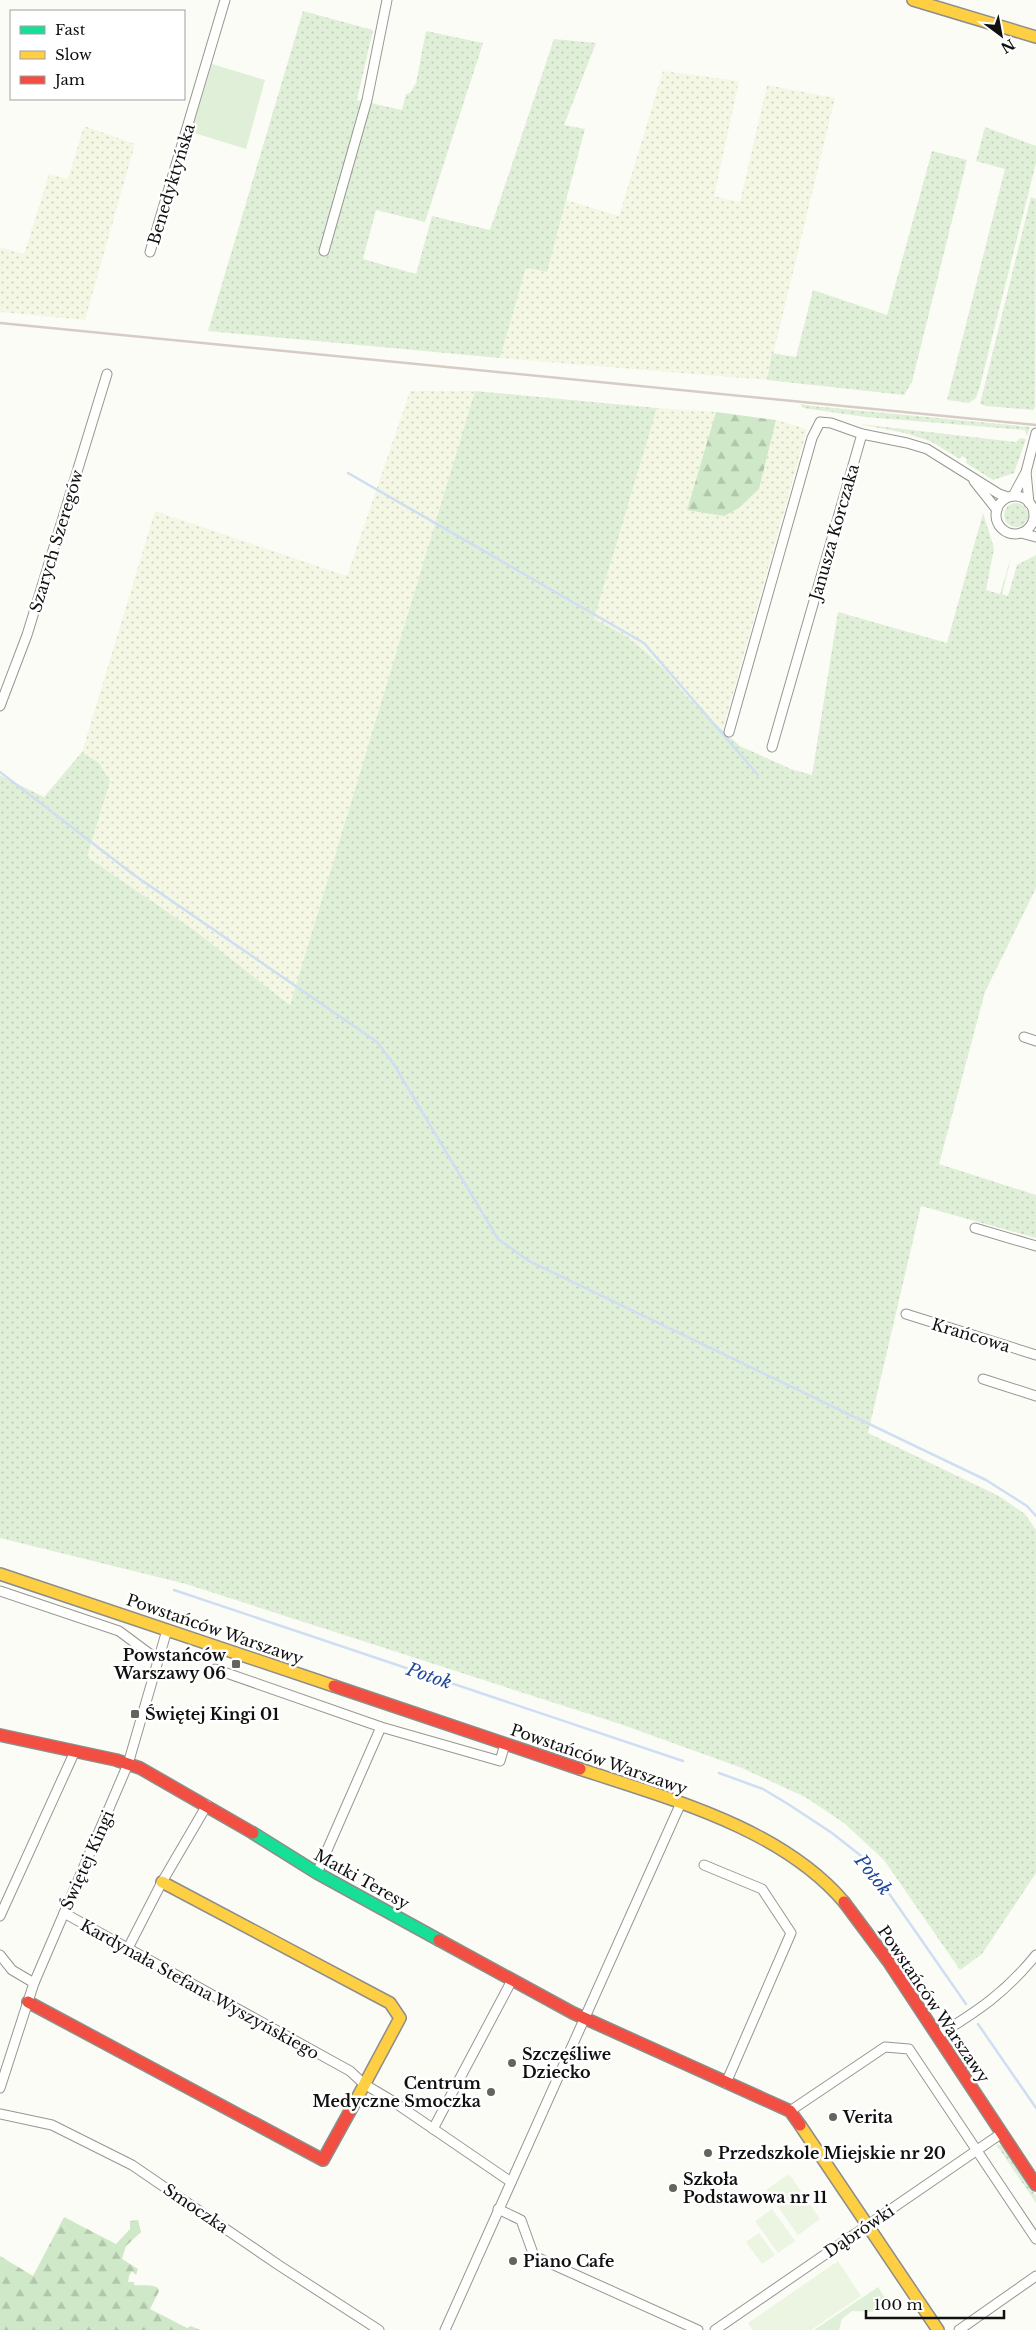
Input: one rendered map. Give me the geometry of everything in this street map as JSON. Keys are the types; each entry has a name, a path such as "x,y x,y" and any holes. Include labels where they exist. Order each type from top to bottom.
{"street":[{"name":"Benedyktyńska","path":"150,252 225,0"},
{"path":"324,251 367,100 387,0"},
{"path":"913,0 1036,37"},
{"name":"Szarych Szeregów","path":"0,706 27,635 107,374"},
{"path":"728,732 812,438 820,422 832,423 862,434 907,443 926,449 942,457 999,494 1022,497 1029,502"},
{"path":"1026,472 1029,502 1033,511 1034,522 1029,528 1012,534 1000,527 996,519 996,510 1001,502 1011,497 1026,472 1036,433"},
{"name":"Janusza Korczaka","path":"772,747 862,434"},
{"path":"972,478 996,510"},
{"path":"1021,532 1036,537"},
{"path":"1024,1037 1036,1041"},
{"path":"976,1228 1036,1246"},
{"name":"Krańcowa","path":"906,1314 1036,1355"},
{"path":"983,1379 1036,1396"},
{"name":"Powstańców Warszawy","path":"0,1574 646,1791 745,1829 801,1862 837,1896 869,1936 1036,2184"},
{"path":"0,1591 120,1631 150,1654 159,1658"},
{"name":"Świętej Kingi","path":"0,2088 34,1983 128,1764 167,1630"},
{"path":"215,1669 381,1727 500,1761 505,1744"},
{"path":"317,1873 381,1727"},
{"name":"Matki Teresy","path":"0,1736 75,1751 140,1768 207,1805 317,1873 583,2018 790,2111"},
{"path":"0,1916 75,1751"},
{"path":"127,1950 162,1882 207,1805"},
{"path":"445,2330 583,2018 680,1805"},
{"path":"704,1865 762,1889 791,1933 726,2082"},
{"path":"28,2002 324,2160 400,2018 390,2004 162,1882"},
{"name":"Kardynała Stefana Wyszyńskiego","path":"64,1914 350,2071 364,2084 511,2182"},
{"path":"0,1955 12,1970 34,1983"},
{"path":"937,2036 988,2004 1016,1978 1036,1955"},
{"path":"433,2129 512,1980"},
{"path":"938,2330 790,2111 885,2047 909,2049 1036,2239"},
{"name":"Smoczka","path":"0,2114 52,2125 132,2165 280,2266 379,2330"},
{"name":"Dąbrówki","path":"715,2330 1002,2133"},
{"path":"498,2209 521,2220 534,2256 698,2330"},
{"path":"959,2330 1036,2276"}],"green space":[{"path":"303,11 373,30 357,100 402,110 406,94 410,93 416,83 426,31 483,43 425,222 376,210 363,259 416,274 432,216 490,230 554,39 596,43 564,125 585,129 547,272 526,268 500,358 208,331"},
{"path":"212,64 265,80 246,149 191,132"},
{"path":"663,71 739,81 714,196 740,202 767,85 835,98 767,380 500,358 526,268 547,272 566,200 619,216"},
{"path":"84,126 135,144 85,320 0,312 0,247 24,254 49,174 68,179"},
{"path":"985,127 1036,146 1036,163 980,386 976,398 969,403 947,400 1005,169 976,161"},
{"path":"932,151 967,160 912,382 904,395 767,380 772,353 796,357 813,290 887,315"},
{"path":"1031,197 1036,199 1035,407 1033,410 986,406 980,404"},
{"path":"410,391 475,391 290,1005 194,930 86,857 110,781 99,763 82,752 155,511 347,576"},
{"path":"475,391 657,408 594,619 626,636 642,649 665,670 686,696 740,746 791,769 812,775 838,612 947,643 983,513 994,548 986,590 1000,594 1012,554 1002,594 1008,596 1017,565 1036,555 1036,888 985,992 939,1164 1036,1195 1036,1238 921,1206 868,1433 999,1496 1025,1514 1036,1530 1036,1873 982,1954 960,1970 884,1860 844,1823 805,1797 742,1768 623,1725 186,1584 0,1538 0,775 44,797 82,752 99,763 110,781 87,857 194,930 290,1005"},
{"path":"800,404 1030,427 1027,436 1025,430 865,417 803,408"},
{"path":"657,408 716,412 687,509 724,516 739,508 759,489 776,420 807,429 723,729 686,696 665,670 642,649 626,636 594,619"},
{"path":"716,412 776,420 759,489 739,508 724,516 687,510"},
{"path":"859,424 1016,442 1020,438 1026,439 1014,473 993,480 966,463 967,459 962,456 960,459 930,441 905,433"},
{"path":"1016,503 1025,506 1028,515 1025,524 1016,527 1007,524 1004,515 1007,506"},
{"path":"996,2144 1005,2147 1036,2196 1036,2203"},
{"path":"789,2174 820,2219 798,2235 766,2190"},
{"path":"772,2209 795,2241 778,2253 755,2221"},
{"path":"64,2217 116,2244 130,2229 130,2221 138,2220 141,2232 126,2246 122,2259 138,2269 136,2275 132,2271 128,2282 134,2282 134,2285 158,2288 159,2291 150,2309 187,2328 191,2326 200,2330 0,2330 0,2256 33,2276"},
{"path":"759,2233 775,2255 762,2264 746,2242"},
{"path":"838,2261 861,2296 811,2330 752,2330 748,2323"},
{"path":"878,2287 888,2303 877,2312 852,2311 842,2319 839,2330 814,2330"}],"waterway":[{"path":"348,473 644,643 758,775"},
{"path":"0,772 134,875 377,1042 393,1063 498,1239 529,1261 986,1480 1027,1506 1036,1516"},
{"name":"Potok","path":"174,1590 683,1761"},
{"name":"Potok","path":"719,1773 763,1789 832,1833 865,1859 966,2004"},
{"name":"Potok","path":"978,2024 1036,2108"}],"railway":[{"path":"0,323 1036,425"}],"traffic: fast":[{"path":"253,1833 317,1873 439,1940"}],"traffic: slow":[{"path":"913,0 1036,37"},
{"path":"0,1574 334,1686"},
{"path":"580,1769 686,1805 757,1835 789,1854 818,1876 844,1902"},
{"path":"162,1882 390,2003 400,2018 355,2102"},
{"path":"800,2125 938,2330"}],"traffic: jam":[{"path":"334,1686 580,1769"},
{"path":"0,1735 116,1760 140,1768 253,1833"},
{"path":"844,1902 888,1961 1036,2185"},
{"path":"439,1940 573,2013 790,2111 800,2125"},
{"path":"28,2002 323,2160 355,2102"}],"place":[{"name":"Powstańców Warszawy 06","path":"236,1664"},
{"name":"Świętej Kingi 01","path":"135,1714"},
{"name":"Szczęśliwe Dziecko","path":"512,2063"},
{"name":"Centrum Medyczne Smoczka","path":"491,2092"},
{"name":"Verita","path":"833,2117"},
{"name":"Przedszkole Miejskie nr 20","path":"708,2153"},
{"name":"Szkoła Podstawowa nr 11","path":"673,2188"},
{"name":"Piano Cafe","path":"513,2261"}]}
